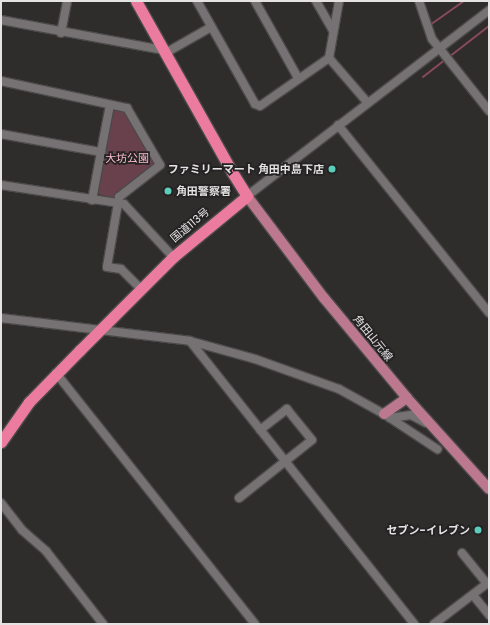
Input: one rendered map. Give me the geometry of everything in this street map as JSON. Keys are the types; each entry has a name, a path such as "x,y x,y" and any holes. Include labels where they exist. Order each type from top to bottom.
{"highway":[{"path":"136,1 247,196"},
{"name":"国道113号","path":"1,442 29,402 56,373 173,257 247,196"}],"main road":[{"name":"角田山元線","path":"247,196 298,264 407,398 489,489"},
{"path":"387,416 407,398"}],"street":[{"path":"61,33 67,1"},
{"path":"197,1 258,106 263,106 298,78 329,58 338,1"},
{"path":"255,1 298,78"},
{"path":"316,1 333,31"},
{"path":"419,1 432,39 489,111"},
{"path":"247,196 367,102 489,10"},
{"path":"1,20 61,33 169,51 211,27"},
{"path":"329,58 367,102"},
{"path":"1,81 127,108 160,165 119,197 107,267 121,269 141,289"},
{"path":"92,200 110,105"},
{"path":"338,125 489,313"},
{"path":"1,134 101,152"},
{"path":"1,185 124,204 173,257"},
{"path":"1,318 99,332 190,342 255,359 316,379 387,416 437,449"},
{"path":"190,342 414,624"},
{"path":"56,373 255,624"},
{"path":"239,498 312,440 287,409 260,430"},
{"path":"387,416 411,415 429,424"},
{"path":"1,503 22,530 46,551 103,624"},
{"path":"434,624 488,583 462,553"},
{"path":"473,595 489,615"}],"green space":[{"name":"大坊公園","path":"113,109 125,112 154,163 113,198 98,194"}],"waterway":[{"path":"430,25 464,1"},
{"path":"449,57 489,26"},
{"path":"423,77 445,60"}],"place":[{"name":"ファミリーマート 角田中島下店","path":"332,169"},
{"name":"角田警察署","path":"168,191"},
{"name":"セブン-イレブン","path":"478,530"}]}
